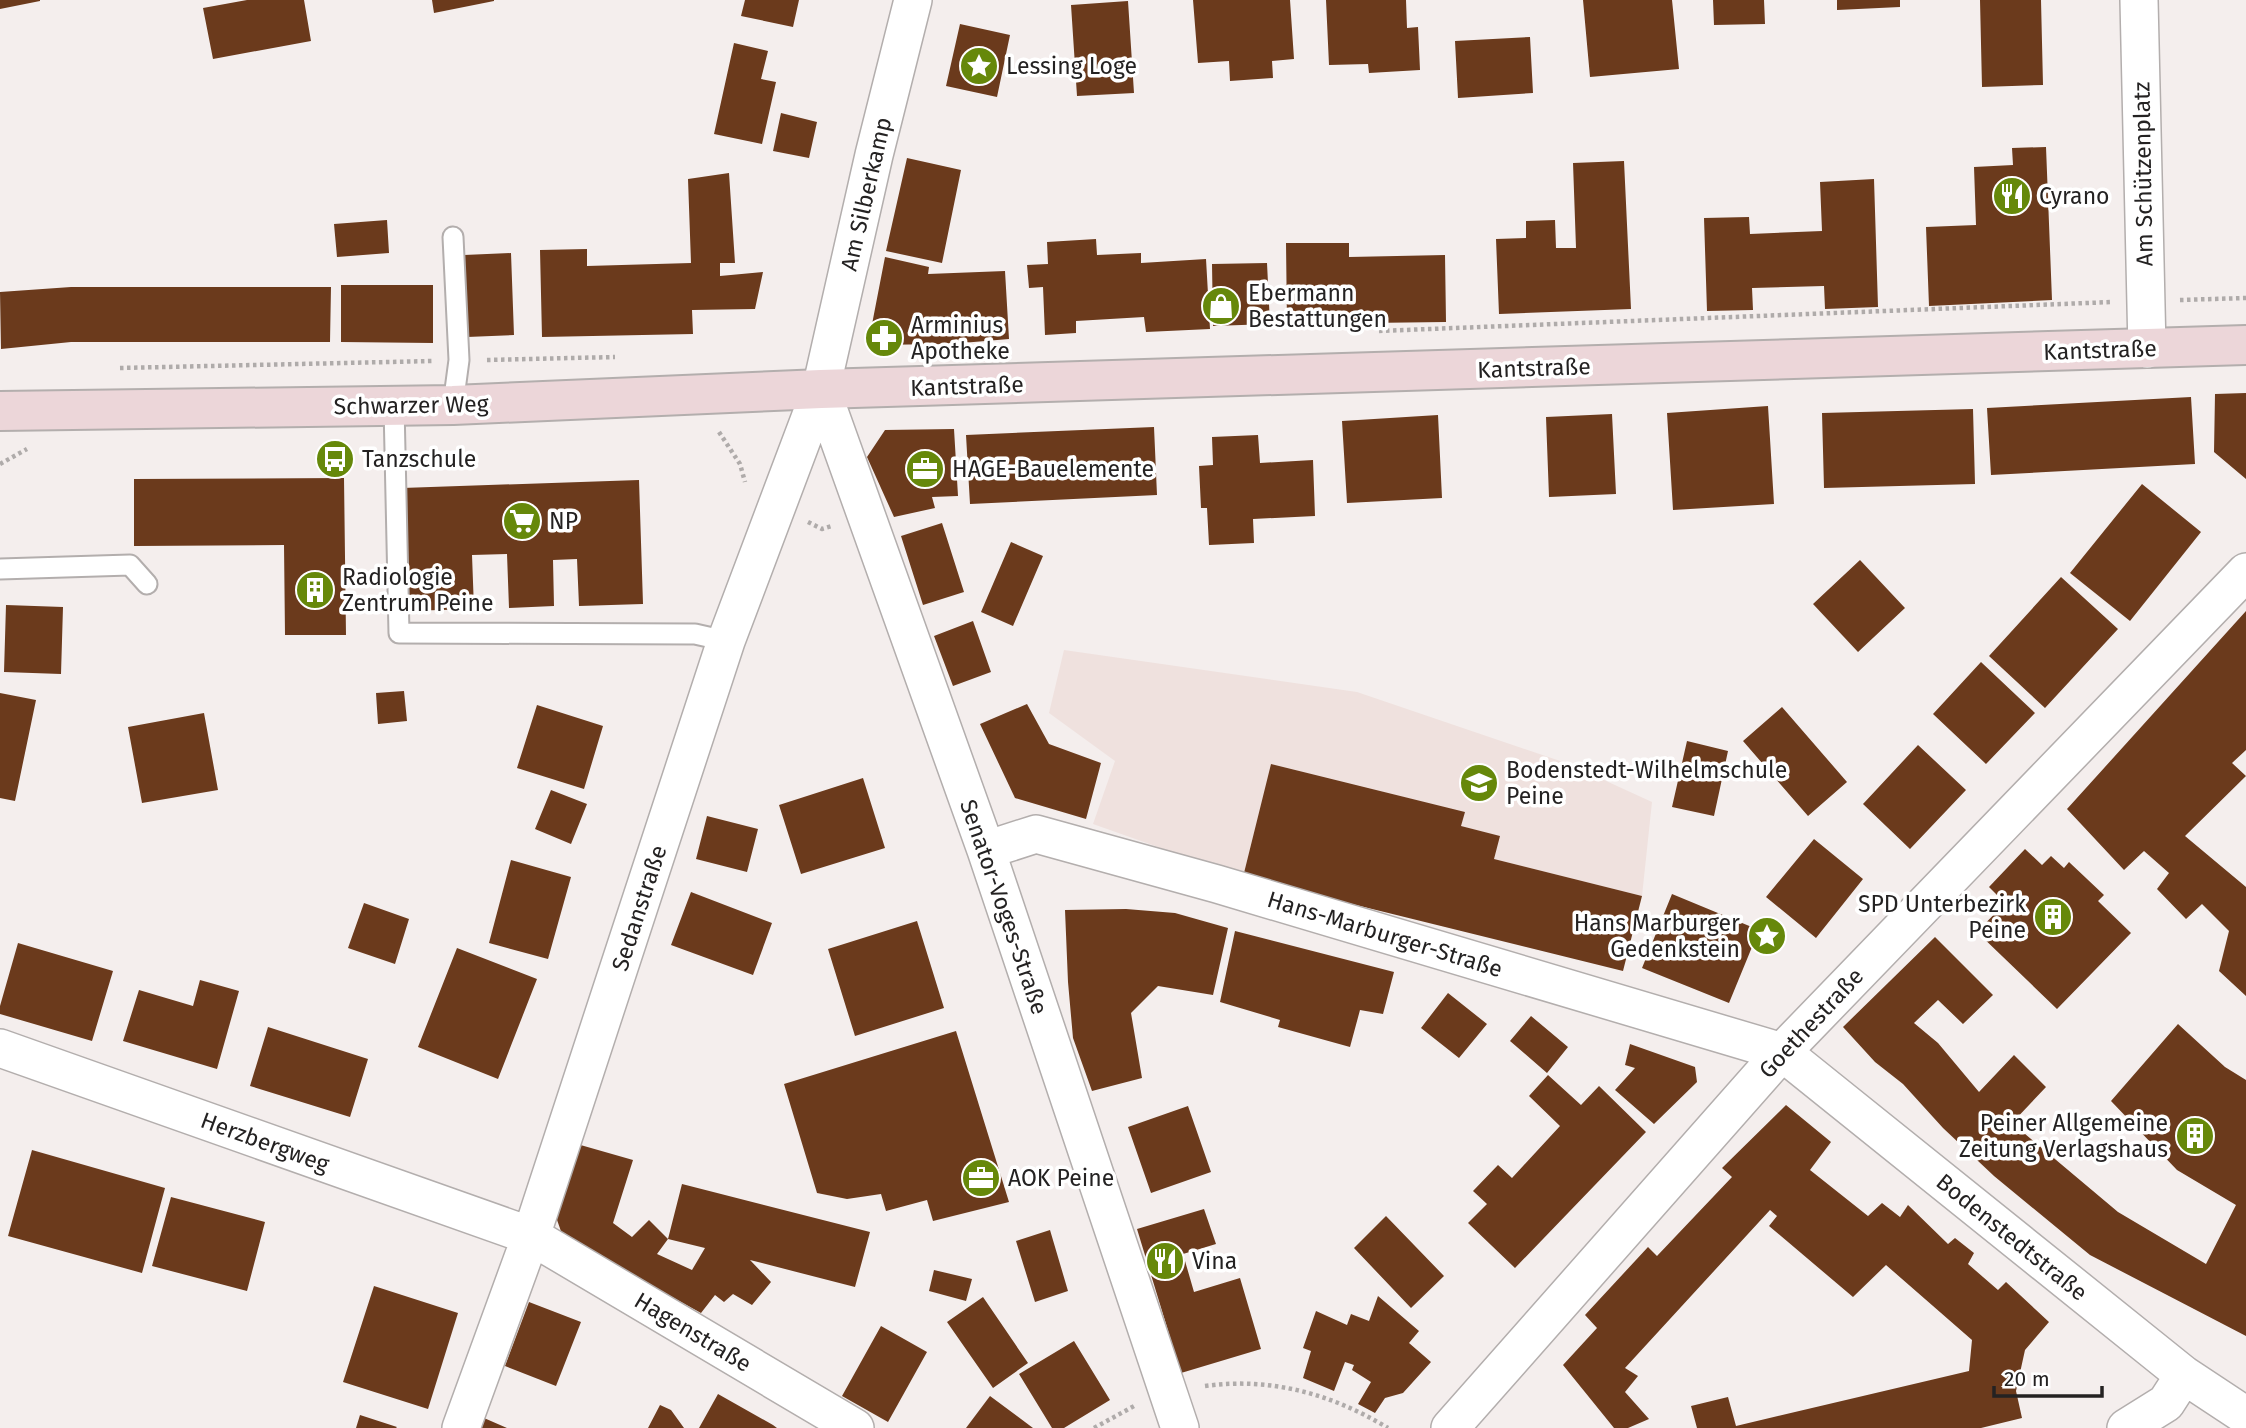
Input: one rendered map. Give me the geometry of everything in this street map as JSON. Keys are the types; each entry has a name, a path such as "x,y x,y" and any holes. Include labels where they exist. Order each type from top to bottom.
{"street":[{"name":"Am Silberkamp","path":"821,389 874,155 913,0"},
{"name":"Am Schützenplatz","path":"2139,0 2147,349"},
{"name":"Kantstraße","path":"821,389 2246,345"},
{"name":"Schwarzer Weg","path":"0,411 453,405 821,389"},
{"name":"Sedanstraße","path":"461,1428 531,1236 726,641 821,389"},
{"name":"Senator-Voges-Straße","path":"821,389 986,850 1180,1428"},
{"name":"Goethestraße","path":"1450,1428 1782,1052 2246,572"},
{"name":"Hans-Marburger-Straße","path":"986,850 1036,834 1217,884 1782,1052"},
{"name":"Herzbergweg","path":"0,1048 531,1236"},
{"name":"Bodenstedtstraße","path":"1782,1052 2184,1375 2246,1416"},
{"name":"Hagenstraße","path":"531,1236 855,1428"},
{"path":"2126,1428 2166,1403 2184,1375"}],"lane":[{"path":"453,237 459,360 453,405"},
{"path":"394,405 399,633 695,634 726,641"},
{"path":"0,569 130,565 147,584"}],"path":[{"path":"1369,331 2246,298"},
{"path":"111,369 626,357"},
{"path":"1094,1428 1130,1407 1169,1393 1208,1385 1246,1383 1286,1387 1324,1396 1360,1411 1388,1428"}],"shaded area":[{"name":"Bodenstedt-Wilhelmschule Peine","path":"1064,650 1357,692 1569,764 1652,802 1642,896 1494,859 1499,836 1461,826 1464,812 1271,764 1243,877 1093,824 1115,761 1049,713"}],"building":[{"path":"0,0 40,0 40,1 0,9"},
{"path":"247,0 304,0 311,41 213,59 203,8"},
{"path":"432,0 494,0 494,1 434,13"},
{"path":"745,0 799,0 793,27 741,16"},
{"path":"1193,0 1290,0 1294,59 1272,61 1273,78 1230,81 1229,61 1198,63"},
{"path":"1326,0 1406,0 1407,28 1418,27 1420,70 1369,73 1368,64 1329,65"},
{"path":"1583,0 1672,0 1679,69 1590,77"},
{"path":"1713,0 1764,0 1765,24 1714,25"},
{"path":"1837,0 1900,0 1900,7 1837,10"},
{"path":"1980,0 2041,0 2043,85 1982,87"},
{"path":"1128,1 1134,93 1077,96 1071,5"},
{"path":"960,24 1010,35 997,97 946,86"},
{"path":"1530,37 1533,93 1458,98 1455,41"},
{"path":"734,43 768,51 761,79 776,82 762,144 714,134"},
{"path":"781,113 817,122 809,158 773,151"},
{"name":"Cyrano","path":"2046,147 2052,300 1929,306 1926,227 1976,225 1974,167 2013,165 2012,148"},
{"path":"907,158 961,170 942,263 886,251"},
{"path":"1624,161 1631,309 1499,314 1496,239 1526,238 1526,221 1555,220 1556,248 1576,248 1573,163"},
{"path":"729,173 735,263 720,263 720,276 763,272 755,309 692,310 693,334 542,337 540,250 587,249 587,266 691,263 688,179"},
{"path":"1874,179 1878,307 1825,309 1824,286 1752,288 1753,310 1707,311 1704,218 1749,217 1750,234 1822,231 1820,182"},
{"path":"387,220 389,253 337,257 334,224"},
{"path":"1096,239 1097,255 1141,253 1141,263 1206,259 1210,329 1146,332 1144,317 1076,321 1076,333 1045,335 1043,287 1029,288 1027,265 1048,264 1047,242"},
{"path":"1286,243 1349,243 1349,257 1445,255 1446,322 1287,324"},
{"path":"511,253 514,335 467,337 464,255"},
{"path":"885,257 929,267 928,274 1005,271 1009,339 950,344 868,345"},
{"path":"1267,263 1270,324 1213,326 1212,264"},
{"path":"341,285 433,285 433,343 341,342"},
{"path":"71,287 331,287 330,342 71,342 1,349 0,292"},
{"path":"2246,393 2246,479 2214,452 2215,394"},
{"path":"2191,397 2195,464 1991,475 1987,408"},
{"path":"1768,406 1774,504 1673,510 1667,413"},
{"path":"1973,409 1975,484 1824,488 1822,413"},
{"path":"1612,414 1616,494 1549,497 1546,417"},
{"path":"1438,415 1442,498 1347,503 1342,421"},
{"path":"1154,427 1157,495 970,504 966,435"},
{"path":"954,429 958,496 932,497 935,508 894,517 867,457 885,430"},
{"path":"1258,435 1260,463 1313,460 1315,516 1253,519 1254,543 1209,545 1207,508 1201,508 1199,466 1213,465 1212,437"},
{"name":"Radiologie Zentrum Peine","path":"344,478 346,635 285,635 284,545 134,546 134,479"},
{"name":"NP","path":"639,480 643,604 579,606 577,559 553,560 554,606 509,608 507,554 472,555 474,609 407,611 402,488"},
{"path":"2142,484 2201,532 2130,621 2070,573"},
{"path":"942,523 964,592 923,605 901,536"},
{"path":"1011,542 1043,556 1013,626 981,612"},
{"path":"1860,560 1905,608 1858,652 1813,604"},
{"path":"2061,577 2118,629 2045,708 1989,656"},
{"path":"6,605 63,607 61,674 4,672"},
{"path":"2246,611 2246,750 2232,763 2246,776 2185,836 2246,887 2246,996 2219,971 2229,931 2202,904 2186,919 2157,889 2169,873 2144,851 2124,870 2067,809"},
{"path":"973,621 991,672 953,686 934,636"},
{"path":"1981,662 2035,713 1986,764 1933,714"},
{"path":"404,691 407,721 378,724 376,693"},
{"path":"0,693 36,700 15,801 0,798"},
{"path":"1027,704 1049,744 1101,763 1086,819 1015,798 980,724"},
{"path":"537,705 603,726 584,789 517,768"},
{"path":"1782,707 1847,782 1808,816 1743,741"},
{"path":"204,713 218,790 142,803 128,727"},
{"path":"1687,741 1728,751 1714,816 1672,807"},
{"path":"1918,745 1966,790 1910,849 1863,804"},
{"path":"1271,764 1465,812 1461,826 1500,836 1494,859 1642,896 1623,971 1243,877"},
{"path":"863,778 885,848 801,874 779,805"},
{"path":"551,790 587,804 571,844 535,829"},
{"path":"707,816 758,829 747,872 696,859"},
{"path":"1814,839 1863,879 1816,938 1766,897"},
{"name":"SPD Unterbezirk Peine","path":"2025,849 2042,865 2051,856 2064,868 2069,862 2104,895 2098,901 2131,933 2057,1009 1977,932 2005,903 1989,887"},
{"path":"511,860 571,877 548,959 489,943"},
{"path":"691,892 772,923 753,975 671,945"},
{"path":"1672,894 1759,930 1729,1003 1642,968"},
{"path":"364,903 409,919 395,964 348,948"},
{"path":"1126,909 1175,913 1228,928 1213,995 1158,986 1131,1013 1142,1078 1092,1091 1073,1038 1065,910"},
{"path":"917,921 944,1008 855,1036 828,949"},
{"path":"1235,931 1394,972 1383,1014 1360,1010 1350,1047 1278,1027 1280,1020 1220,1002"},
{"path":"1935,937 1993,995 1963,1024 1938,1000 1914,1023 1938,1043 1979,1092 2014,1055 2046,1087 2012,1123 2118,1212 2206,1264 2236,1205 2177,1170 2111,1101 2178,1024 2225,1067 2246,1080 2246,1336 2090,1255 1994,1176 1943,1128 1903,1084 1875,1062 1843,1027"},
{"path":"18,943 113,971 92,1041 0,1014"},
{"path":"457,948 537,979 498,1079 418,1047"},
{"path":"200,980 239,991 217,1069 123,1041 139,990 193,1006"},
{"path":"1448,993 1487,1024 1459,1058 1421,1028"},
{"path":"1531,1016 1568,1047 1547,1073 1510,1041"},
{"path":"268,1027 368,1059 350,1117 250,1086"},
{"path":"956,1031 1009,1202 933,1221 927,1200 886,1211 881,1194 847,1199 817,1193 784,1084"},
{"path":"1630,1044 1695,1067 1697,1082 1654,1124 1615,1090 1635,1068 1625,1065"},
{"path":"1548,1075 1581,1105 1599,1086 1646,1132 1515,1268 1468,1223 1487,1204 1473,1191 1498,1165 1512,1178 1560,1126 1529,1096"},
{"path":"1786,1105 1831,1142 1810,1170 1868,1216 1882,1203 1900,1217 1908,1205 1948,1244 1955,1238 1974,1253 1968,1264 1998,1290 2006,1282 2049,1322 2025,1350 2016,1391 2022,1418 1981,1428 1697,1428 1691,1406 1728,1397 1736,1426 1969,1371 1972,1340 1886,1265 1853,1297 1769,1226 1777,1216 1770,1210 1625,1368 1638,1376 1625,1392 1649,1419 1628,1428 1614,1428 1563,1365 1597,1328 1585,1315 1648,1247 1657,1256 1732,1177 1722,1168"},
{"path":"1188,1106 1211,1172 1151,1193 1128,1127"},
{"path":"577,1144 633,1160 613,1223 632,1237 649,1220 668,1239 682,1184 870,1232 855,1287 750,1260 771,1282 752,1305 733,1294 724,1302 715,1295 701,1313 563,1237 556,1217","holes":["668,1239 705,1248 692,1270 657,1254"]},
{"path":"32,1150 165,1188 142,1273 8,1236"},
{"path":"171,1197 265,1222 247,1291 152,1266"},
{"path":"1204,1209 1216,1244 1183,1254 1194,1292 1240,1278 1261,1349 1181,1373 1137,1229"},
{"path":"1386,1216 1444,1276 1411,1308 1354,1248"},
{"path":"1050,1230 1068,1291 1035,1302 1016,1241"},
{"path":"934,1270 972,1279 966,1301 929,1291"},
{"path":"374,1286 458,1313 428,1409 343,1382"},
{"path":"1378,1296 1419,1331 1409,1343 1431,1362 1403,1393 1385,1398 1375,1413 1358,1404 1371,1382 1352,1370 1354,1365 1345,1362 1334,1391 1303,1378 1311,1351 1303,1348 1316,1311 1347,1325 1351,1314 1369,1321"},
{"path":"983,1297 1028,1363 993,1388 947,1322"},
{"path":"529,1302 581,1322 556,1386 505,1366"},
{"path":"881,1326 927,1352 888,1422 842,1396"},
{"path":"1074,1341 1110,1400 1064,1428 1052,1428 1019,1374"},
{"path":"718,1394 773,1425 777,1428 699,1428"},
{"path":"990,1396 1033,1428 966,1428"},
{"path":"660,1405 671,1410 684,1428 648,1428"},
{"path":"360,1415 397,1427 356,1428"},
{"path":"484,1418 507,1428 480,1428"}],"place":[{"name":"Lessing Loge","path":"979,66"},
{"name":"Cyrano","path":"2012,196"},
{"name":"Ebermann Bestattungen","path":"1221,306"},
{"name":"Arminius Apotheke","path":"884,338"},
{"name":"Tanzschule","path":"335,459"},
{"name":"HAGE-Bauelemente","path":"925,469"},
{"name":"NP","path":"522,521"},
{"name":"Radiologie Zentrum Peine","path":"315,590"},
{"name":"Bodenstedt-Wilhelmschule Peine","path":"1479,783"},
{"name":"SPD Unterbezirk Peine","path":"2053,917"},
{"name":"Hans Marburger Gedenkstein","path":"1767,936"},
{"name":"Peiner Allgemeine Zeitung Verlagshaus","path":"2195,1136"},
{"name":"AOK Peine","path":"981,1178"},
{"name":"Vina","path":"1165,1261"}]}
